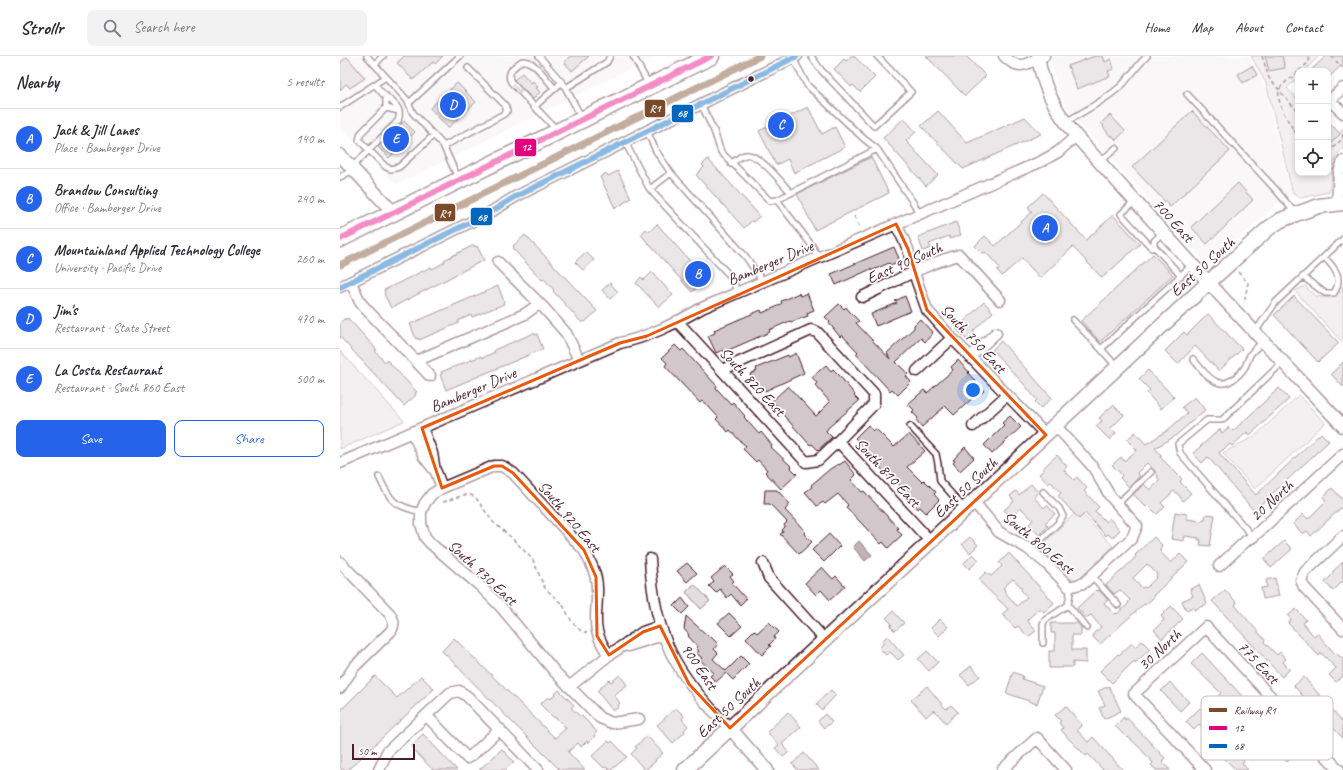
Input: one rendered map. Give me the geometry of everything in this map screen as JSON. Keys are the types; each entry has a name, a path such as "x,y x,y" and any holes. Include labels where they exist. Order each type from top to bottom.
{"main road":[{"path":"340,239 558,132 704,58"},
{"name":"East 50 South","path":"685,770 1209,282 1269,228 1281,220 1296,214 1320,206 1340,203"}],"street":[{"path":"1004,56 1015,64 1023,66 1040,57"},
{"path":"340,287 489,213 515,197 795,57"},
{"name":"700 East","path":"1040,57 1049,94 1057,111 1076,136 1193,265 1343,426"},
{"path":"1343,88 1330,100 1343,113"},
{"name":"Bamberger Drive","path":"340,463 620,343 647,336 678,322 702,308 1050,157 1076,136"},
{"path":"340,154 393,212"},
{"path":"1340,203 1339,172 1343,161"},
{"name":"South 750 East","path":"896,224 908,249 914,273 927,310 1007,395 1051,430 1093,467 1110,496 1136,526 1132,538 1092,576"},
{"name":"East 90 South","path":"862,297 948,258 958,256 1000,300"},
{"path":"498,262 566,333 579,360"},
{"path":"351,282 360,302 366,310 430,376"},
{"path":"416,361 524,314 539,304"},
{"name":"South 820 East","path":"678,322 806,462 818,460 838,441"},
{"path":"722,370 810,330 817,332 874,394 874,404 838,441"},
{"path":"970,357 996,333"},
{"path":"917,371 952,338"},
{"path":"973,426 1007,395"},
{"path":"417,430 424,457 436,472 442,488 432,494 425,503 421,512"},
{"name":"South 810 East","path":"838,441 931,542"},
{"name":"20 North","path":"1219,566 1246,541 1253,537 1343,454"},
{"name":"South 920 East","path":"442,488 494,466 502,466 513,473 584,550 589,559 596,577 597,587 595,616 598,636 601,645 612,653"},
{"name":"South 800 East","path":"969,506 999,532 1030,551 1047,564 1070,587"},
{"name":"South 930 East","path":"421,512 420,524 422,531 430,543 464,571 501,607 555,672 600,718 612,723 639,719"},
{"path":"1343,536 1305,572 1301,580 1304,587 1343,629"},
{"name":"900 East","path":"650,559 653,597 661,630 675,662 689,684 702,700 730,728 767,770"},
{"path":"340,562 389,613 394,622 394,626 391,631 354,667 340,688"},
{"path":"763,563 769,578 825,640"},
{"path":"1070,587 1084,584 1092,576"},
{"name":"30 North","path":"1205,770 1134,694 1206,627"},
{"name":"775 East","path":"1206,627 1270,696"},
{"path":"569,687 612,653 643,632 661,630"},
{"path":"379,770 387,752 450,693 459,691 467,696 538,770"},
{"path":"426,715 467,758 500,729"},
{"path":"1002,770 1037,738 1066,770"},
{"name":"775 East","path":"1330,760 1339,770"}],"lane":[{"path":"367,56 408,100 413,113 444,146 459,180"},
{"path":"374,64 383,56"},
{"path":"409,103 460,56"},
{"path":"566,88 607,62 610,56"},
{"path":"633,56 650,86"},
{"path":"811,56 874,126 911,92 877,56"},
{"path":"1065,122 1096,104 1122,85 1147,56"},
{"path":"536,67 542,57 566,88 582,119"},
{"path":"795,57 807,85 863,138 877,149 914,204 919,214"},
{"path":"555,89 536,67 528,61 523,61 512,70 509,78 511,82 558,132"},
{"path":"444,146 507,111 505,105 468,68"},
{"path":"340,107 386,77"},
{"path":"534,107 562,82"},
{"path":"340,177 353,168 368,150 398,121 400,111 395,103 375,85"},
{"path":"1187,94 1276,190 1296,214"},
{"path":"386,96 386,108 360,132 359,140 386,167 395,169 434,135"},
{"path":"700,104 714,131 721,152 731,164 770,201 776,200 791,193 877,149"},
{"path":"386,108 400,111"},
{"path":"647,131 656,151 671,173 746,257 763,282"},
{"path":"625,142 650,189 662,204 730,276 737,293"},
{"path":"1100,162 1116,148"},
{"path":"731,164 746,154 753,155 791,193"},
{"path":"650,189 671,173"},
{"path":"776,200 813,247 818,258"},
{"path":"1135,201 1121,214 1152,248 1154,246 1181,276"},
{"path":"1154,246 1154,241 1163,232"},
{"path":"1255,332 1276,302 1343,239"},
{"path":"1302,277 1325,293 1334,293 1338,288 1341,279 1336,269 1324,257"},
{"path":"1101,349 1193,265"},
{"path":"1073,320 1118,367"},
{"path":"1193,359 1213,380 1224,384 1245,368 1250,354 1264,342"},
{"path":"1253,537 1180,453 1178,444 1206,420 1222,420 1283,362"},
{"path":"910,426 936,454 940,482 969,506"},
{"path":"1117,504 1151,472"},
{"path":"379,477 391,499 402,508 421,512"},
{"path":"1030,551 1063,516 1059,508 1043,492"},
{"path":"1092,576 1118,605"},
{"path":"1070,587 1068,605 1087,628"},
{"path":"1043,643 1043,624 1045,620 1068,605"}],"path":[{"path":"1262,56 1269,78 1295,107"},
{"path":"1331,56 1343,68"},
{"path":"1302,68 1309,62 1310,57"},
{"path":"1295,74 1280,88 1279,97 1282,108 1295,132"},
{"path":"1331,151 1342,139 1343,134"},
{"path":"854,216 860,228"},
{"path":"1238,272 1248,284 1244,303"},
{"path":"444,502 464,495 470,495 476,498 493,522 513,539 533,560 545,588 563,605 573,624 583,632 590,633"}],"highlighted area":[{"path":"896,224 908,249 927,310 1046,435 730,728 689,684 660,626 643,632 609,655 597,636 596,577 584,550 513,473 502,466 494,466 442,488 422,428 620,343 647,336"}],"shaded area":[{"path":"340,56 656,56 396,185 340,127"},
{"path":"1050,56 1249,56 1264,84 1292,196 1281,200 1217,259 1204,260 1071,114 1058,91"},
{"path":"1251,56 1319,56 1307,68 1295,68 1295,80 1287,88 1295,97 1295,176 1331,176 1331,143 1340,134 1340,131 1343,128 1343,148 1334,163 1329,192 1301,198 1293,194 1266,83"},
{"path":"1305,286 1315,296 1330,298 1342,291 1343,286 1343,343 1295,291"},
{"path":"340,351 404,421 340,449"},
{"path":"1299,395 1325,423 1255,489 1223,453 1255,436"},
{"path":"1078,510 1113,546 1082,578 1075,580 1065,575 1042,551 1041,546"},
{"path":"859,541 872,555 865,561 853,547"},
{"path":"694,584 710,601 701,609 686,592"}],"building":[{"path":"404,56 443,56 435,64 433,62 413,80 397,63"},
{"path":"570,56 589,56 572,71 564,62"},
{"path":"851,56 854,56 875,77 860,92 853,85 851,87 834,69 844,59 846,61"},
{"path":"926,56 966,56 986,76 965,96"},
{"path":"1095,56 1103,56 1105,62 1111,59 1114,69 1108,71 1110,76 1077,89 1068,66"},
{"path":"1265,56 1282,56 1285,68 1269,71"},
{"path":"1326,56 1343,56 1343,64 1331,75 1331,68 1313,68"},
{"path":"347,57 365,78 350,88 346,84 340,90 340,63"},
{"path":"1252,66 1257,75 1243,83 1238,74"},
{"path":"522,73 531,83 533,81 538,87 536,88 540,92 533,99 514,80"},
{"path":"457,83 476,102 448,128 430,108"},
{"path":"808,107 822,134 835,127 845,147 794,173 788,159 776,165 759,131"},
{"path":"938,111 967,143 1025,117 1041,134 963,169 921,126"},
{"path":"1192,111 1230,151 1170,207 1132,167"},
{"path":"1110,115 1125,131 1116,140 1112,135 1111,137 1101,123"},
{"path":"904,118 916,132 906,141 938,175 926,186 883,138"},
{"path":"404,121 415,132 389,158 378,147"},
{"path":"1331,124 1340,134 1331,143"},
{"path":"871,157 889,193 815,230 797,194"},
{"path":"708,159 760,216 744,228 696,175 704,167 702,165"},
{"path":"618,171 631,198 615,208 600,177 606,173 608,176"},
{"path":"1238,183 1253,200 1207,244 1191,227"},
{"path":"1043,193 1086,240 1113,215 1140,244 1102,278 1073,247 1040,278 1022,258 1002,276 997,270 1000,268 985,252 983,254 975,246 985,236 995,246 1032,212 1028,207"},
{"path":"956,222 961,235 950,239 949,236 929,244 931,248 923,251 918,237"},
{"path":"657,224 705,278 697,284 699,286 692,292 641,235 646,229 649,232"},
{"path":"525,235 597,311 585,322 583,321 582,323 545,280 542,280 513,249 513,246"},
{"path":"474,245 475,247 477,246 484,260 391,308 384,294 384,290 431,267 432,269 445,262 444,260"},
{"path":"894,247 900,261 890,265 889,263 871,271 871,269 836,285 831,274"},
{"path":"586,252 594,260 583,270 575,262"},
{"path":"1153,254 1173,275 1100,342 1081,321"},
{"path":"652,272 673,295 659,307 636,283 641,277 644,280"},
{"path":"610,283 618,292 610,299 602,290"},
{"path":"498,286 504,304 472,317 471,315 458,321 459,323 419,340 418,338 416,339 410,324"},
{"path":"799,293 800,296 807,293 814,310 807,313 808,316 791,322 790,321 769,330 770,332 724,352 723,350 716,353 708,336 715,333 714,330 761,310 762,313 776,307 782,303 781,301"},
{"path":"905,296 911,311 876,326 871,314 897,303 895,301"},
{"path":"1294,296 1339,343 1318,362 1274,315"},
{"path":"984,302 993,312 973,331 975,333 967,340 956,329"},
{"path":"839,304 844,309 846,307 859,321 856,323 890,359 887,353 914,328 914,325 920,319 933,333 925,342 921,338 896,362 908,374 906,376 911,382 898,395 892,389 890,391 856,354 858,352 842,335 840,337 825,317"},
{"path":"1208,314 1242,349 1219,371 1195,346 1178,364 1165,351 1184,332 1187,335"},
{"path":"345,318 346,320 348,318 377,350 375,351 384,361 386,362 387,360 417,392 415,393 416,395 404,406 340,337 340,323"},
{"path":"534,333 535,335 537,334 543,349 446,390 440,375 442,374 441,372 481,356 482,358 495,352 494,350"},
{"path":"1001,341 1052,398 1041,408 1035,402 1037,400 1023,383 992,350"},
{"path":"675,345 681,351 683,349 717,386 716,388 731,404 733,402 749,423 759,434 761,432 772,445 771,447 792,467 791,468 797,474 781,489 765,472 767,470 758,460 756,462 743,449 746,446 730,430 728,432 716,419 718,417 708,406 702,401 700,403 665,366 667,363 662,358"},
{"path":"796,353 804,373 765,391 764,388 757,391 750,374 757,371 756,368 788,355 789,357"},
{"path":"958,360 984,391 976,398 975,396 954,415 945,406 922,427 916,420 918,418 912,412 914,410 908,404 924,390 927,393 953,370 951,367"},
{"path":"1343,362 1343,387 1331,374"},
{"path":"826,365 831,371 833,369 840,376 859,401 828,428 826,431 832,437 818,450 812,444 810,445 772,401 788,386 816,416 830,402 815,385 817,383 812,377"},
{"path":"1148,370 1174,397 1161,409 1147,393 1150,390 1139,379"},
{"path":"1279,388 1289,399 1250,435 1247,432 1232,446 1230,444 1219,453 1256,495 1321,433 1329,441 1254,511 1208,457 1202,463 1193,453 1220,429 1222,433 1229,427 1233,431"},
{"path":"1195,397 1205,410 1174,437 1155,448 1162,456 1160,457 1182,479 1180,482 1191,493 1183,501 1174,491 1161,503 1165,507 1157,514 1148,505 1146,507 1133,494 1144,484 1150,490 1160,480 1154,470 1147,463 1137,473 1140,476 1129,487 1120,478 1122,475 1112,465 1121,457 1124,461 1137,450 1127,440 1135,432 1146,444 1168,430 1187,413 1182,407"},
{"path":"1113,405 1124,415 1111,428 1116,433 1110,440 1096,426 1102,421 1099,418"},
{"path":"1010,416 1021,427 992,454 984,445 1004,425 1002,423"},
{"path":"868,425 873,431 876,429 894,447 909,434 925,451 907,467 922,482 924,480 936,492 934,494 939,500 926,513 920,507 918,509 907,495 908,494 892,477 890,479 879,466 880,465 859,445 860,443 855,438"},
{"path":"965,447 974,458 960,471 953,463 955,461 953,460"},
{"path":"1057,455 1067,466 1064,470 1074,480 1077,477 1087,488 1084,491 1099,507 1095,511 1106,522 1109,518 1120,530 1112,538 1108,534 1106,536 1085,513 1079,519 1058,496 1061,493 1051,482 1048,484 1039,474 1044,470 1042,469"},
{"path":"845,461 856,475 851,480 862,492 864,491 898,528 897,529 902,535 888,548 883,542 881,544 846,507 848,505 838,494 825,504 823,502 817,506 805,492 830,469"},
{"path":"1031,484 1038,492 1034,497 1044,508 1047,505 1055,514 1045,523 1048,526 1039,535 1029,524 1033,520 1021,508 1011,517 1004,510 1014,501 1010,496 1016,491 1019,495"},
{"path":"1332,488 1343,500 1343,506 1311,536 1307,531 1303,534 1293,524 1303,514 1308,519 1326,501 1323,497"},
{"path":"765,490 777,490 790,504 785,510 805,531 804,534 812,542 799,554 780,534 783,532 782,530 785,527 784,525 787,522 770,504 764,504"},
{"path":"1175,512 1187,514 1187,519 1202,521 1205,519 1206,514 1215,515 1210,546 1200,545 1201,540 1198,540 1199,538 1185,536 1184,541 1171,539"},
{"path":"829,534 840,546 824,562 812,550"},
{"path":"970,537 978,545 970,553 962,544"},
{"path":"1154,537 1162,545 1160,551 1171,563 1180,554 1188,562 1153,596 1154,597 1145,605 1144,604 1100,644 1093,637 1093,634 1101,627 1091,615 1086,618 1077,608 1096,590 1099,590 1108,600 1104,603 1114,614 1117,614 1129,603 1128,602 1130,600 1120,590 1114,594 1106,585 1133,560 1136,556 1135,555","holes":["1147,564 1157,574 1157,577 1146,588 1142,588 1133,578"]},
{"path":"1284,541 1292,549 1271,568 1264,559"},
{"path":"1009,553 1054,603 1044,612 1040,608 1027,620 1036,631 1028,637 1018,626 1015,628 1002,614 1008,609 978,580 986,572 991,576 1002,566 999,563","holes":["1013,579 1022,588 1021,590 1027,597 1017,606 1003,588"]},
{"path":"973,554 979,560 969,569 964,563"},
{"path":"1343,562 1343,581 1333,591 1325,582 1334,573 1332,572"},
{"path":"687,563 697,573 687,582 677,571"},
{"path":"725,566 733,574 730,576 734,581 732,583 746,599 740,605 731,594 727,598 720,589 716,593 709,586 714,582 711,578"},
{"path":"822,567 833,579 836,576 845,586 830,600 821,590 816,595 805,583"},
{"path":"1275,578 1279,596 1263,599 1261,588 1267,587 1266,580"},
{"path":"1199,585 1207,604 1194,610 1193,607 1186,610 1182,601 1193,596 1190,589"},
{"path":"1225,590 1237,603 1235,605 1239,610 1265,640 1264,642 1277,655 1280,652 1286,659 1283,662 1290,669 1282,677 1212,601"},
{"path":"682,598 689,607 682,614 674,606"},
{"path":"1171,606 1183,619 1162,639 1154,630 1164,620 1161,616"},
{"path":"1296,609 1306,620 1303,623 1314,636 1317,633 1335,654 1336,653 1343,659 1343,676 1336,682 1329,675 1336,668 1321,653 1319,656 1288,623 1291,619 1288,616"},
{"path":"893,611 904,623 895,631 890,626 892,624 886,618"},
{"path":"729,613 742,626 731,636 718,623"},
{"path":"686,616 718,644 714,649 718,653 713,659 726,671 741,656 749,664 733,680 726,673 716,682 710,676 714,673 700,660 702,658 696,653 699,651 696,648 698,647 684,629"},
{"path":"940,619 948,627 939,636 931,628"},
{"path":"769,622 779,632 769,645 771,646 762,655 746,638 754,630 757,633"},
{"path":"1051,623 1078,623 1081,627 1081,635 1072,635 1072,650 1086,650 1086,663 1073,662 1073,667 1049,668 1049,651 1055,651 1055,633 1051,633"},
{"path":"887,636 904,655 898,660 890,652 886,655 879,648 884,643 882,641"},
{"path":"454,638 555,738 566,728 540,704 548,697 550,699 559,690 574,705 571,708 581,717 582,716 597,732 588,743 587,741 581,747 578,743 568,752 585,770 560,770 515,725 442,651"},
{"path":"1142,641 1150,649 1135,663 1134,661 1112,683 1100,671 1132,643 1135,647"},
{"path":"927,651 938,662 929,671 918,659"},
{"path":"1202,653 1242,696 1218,696 1221,693 1191,664"},
{"path":"971,666 980,676 969,685 960,675"},
{"path":"1013,672 1023,676 1022,679 1043,686 1037,704 1006,693"},
{"path":"620,675 627,685 614,695 620,703 618,705 619,707 613,711 597,691 609,680 611,682"},
{"path":"375,676 397,698 421,676 434,689 348,770 342,770 340,768 340,711"},
{"path":"1304,677 1320,696 1303,696 1294,686"},
{"path":"1170,682 1189,702 1180,711 1161,691"},
{"path":"927,686 946,709 951,705 958,712 946,723 934,710 926,717 911,700"},
{"path":"1109,686 1121,711 1104,719 1099,708 1105,705 1098,691"},
{"path":"831,690 836,695 822,710 816,704"},
{"path":"1066,706 1082,725 1077,730 1088,742 1093,737 1123,770 1103,770 1088,754 1086,756 1068,738 1061,730 1063,728 1059,723 1061,721 1055,715"},
{"path":"676,708 684,716 682,719 688,726 684,730 685,732 673,743 657,725"},
{"path":"1200,708 1201,709 1201,726 1199,724 1194,730 1186,722"},
{"path":"1333,710 1343,722 1343,738 1333,728"},
{"path":"788,712 801,727 782,744 789,752 783,757 775,748 779,745 767,732"},
{"path":"825,714 832,722 824,728 818,721"},
{"path":"1124,717 1125,720 1127,718 1165,758 1162,761 1170,770 1156,770 1151,765 1153,763 1139,747 1115,726"},
{"path":"423,734 457,770 433,770 410,746"},
{"path":"647,736 663,753 645,770 631,754 637,748 635,747"},
{"path":"608,741 610,743 612,741 627,757 611,770 606,767 604,768 592,756"},
{"path":"502,749 514,762 506,770 479,770"},
{"path":"804,753 819,770 798,770 792,764"},
{"path":"1226,760 1243,760 1244,761 1242,763 1248,770 1236,770"}],"rail line":[{"name":"R1","path":"340,265 760,56"}],"transit line":[{"name":"12","path":"340,239 711,56"},
{"name":"68","path":"340,287 489,213 515,197 797,56"}],"place":[{"name":"Jim's","path":"453,105"},
{"name":"Mountainland Applied Technology College","path":"781,125"},
{"name":"La Costa Restaurant","path":"396,139"},
{"name":"Jack & Jill Lanes","path":"1045,228"},
{"name":"Brandow Consulting","path":"698,274"}]}
